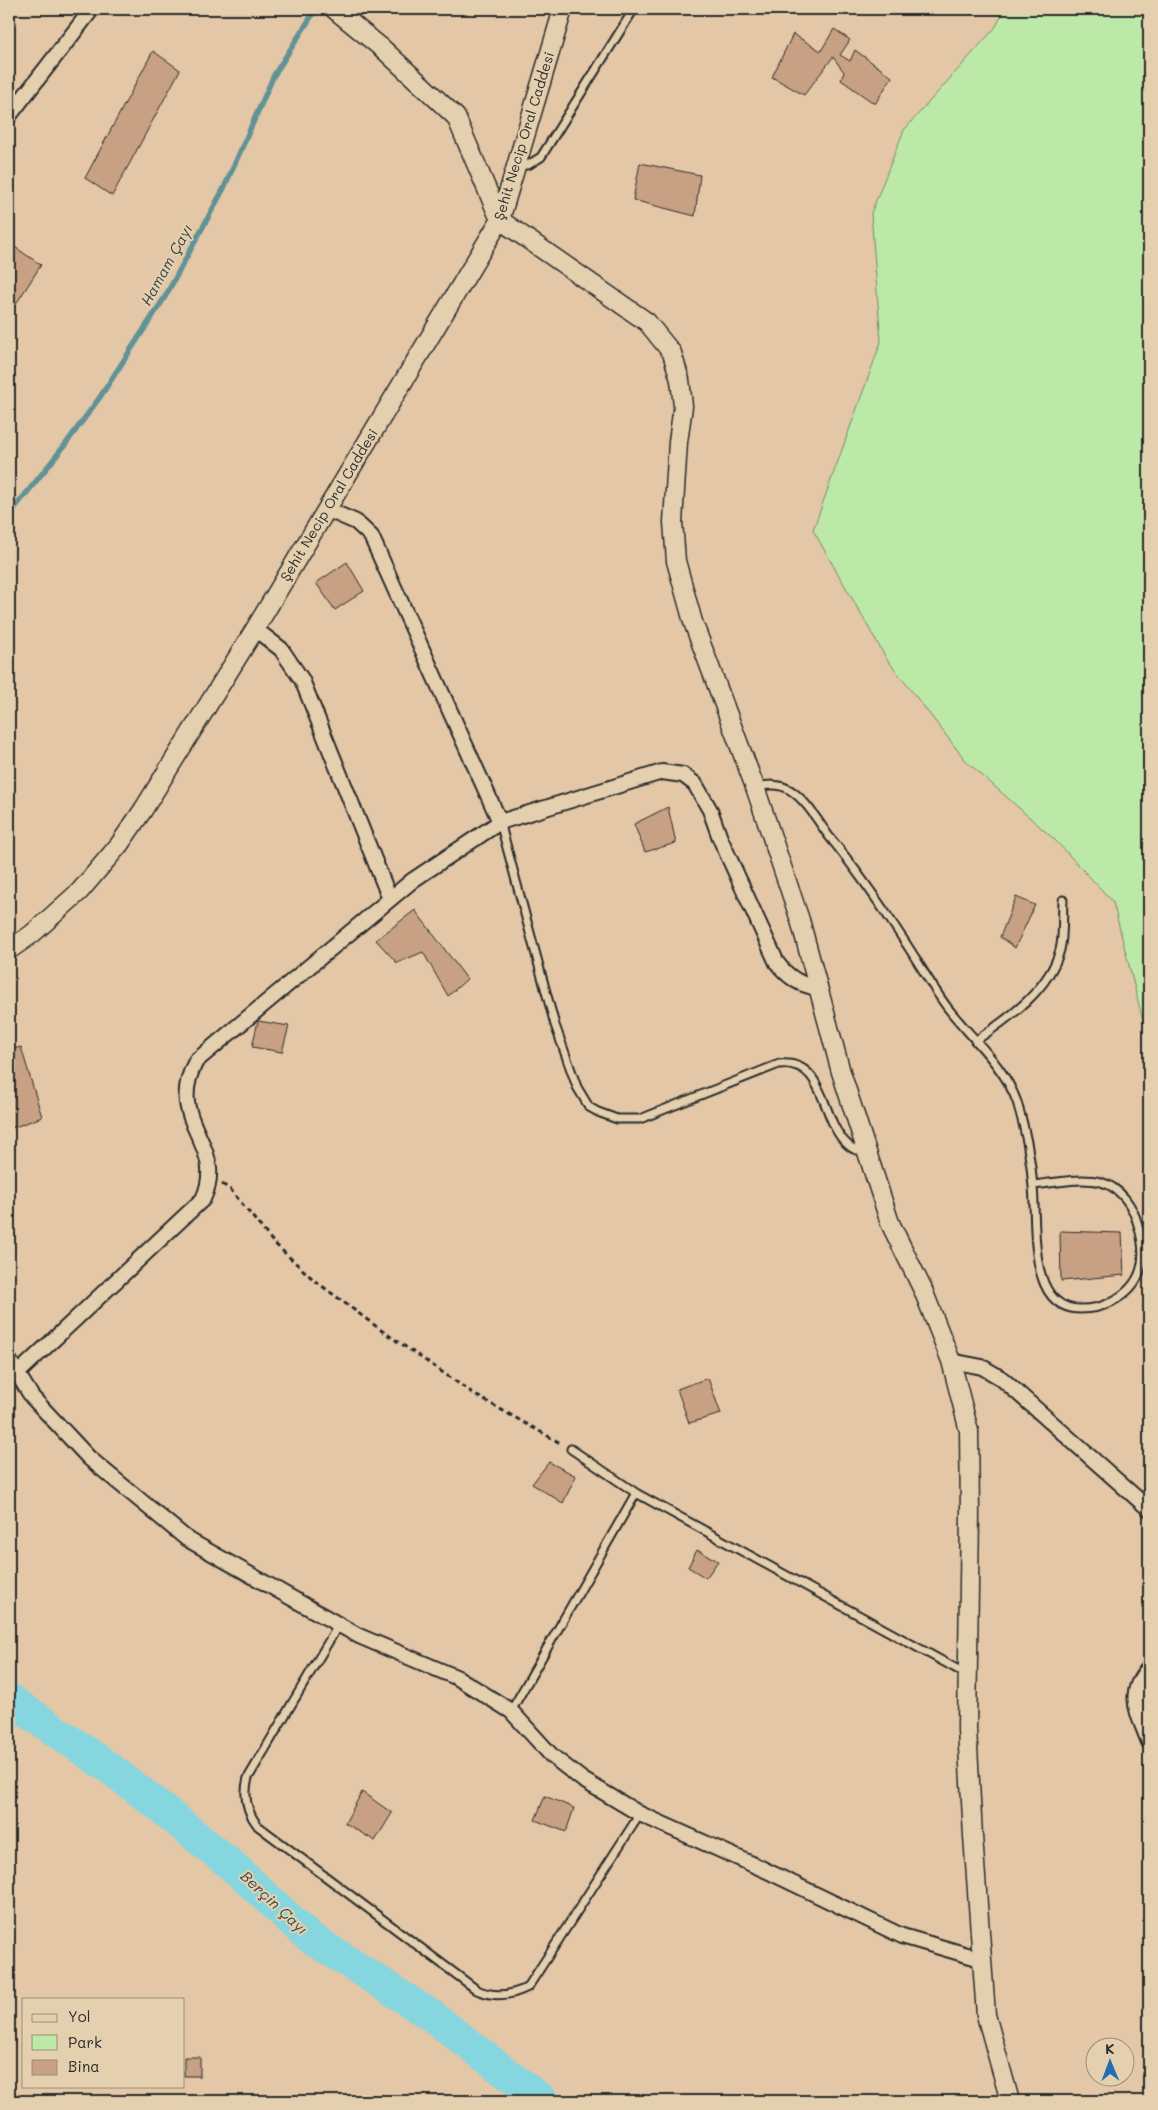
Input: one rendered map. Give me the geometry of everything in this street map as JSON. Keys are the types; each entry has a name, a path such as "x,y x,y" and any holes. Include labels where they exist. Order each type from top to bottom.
{"street":[{"path":"9,116 92,9"},
{"path":"334,9 383,49 456,117 500,220 647,322 672,353 680,380 684,406 678,442 673,522 676,561 693,622 755,787 800,920 841,1072 890,1223 923,1290 951,1361 969,1430 970,1512 967,1730 986,2015 1010,2101"},
{"name":"Şehit Necip Oral Caddesi","path":"9,950 32,934 74,896 119,846 255,629 500,220 563,9"},
{"path":"326,509 356,522 371,536 500,822"},
{"path":"255,629 280,649 302,680 390,898"},
{"path":"17,1374 203,1199 210,1179 209,1160 188,1114 186,1102 188,1080 196,1061 390,898 436,863 500,822 662,772 683,775 695,784 710,810 751,908 777,963 792,979 802,985 818,988"},
{"path":"9,1360 32,1397 89,1458 187,1539 359,1636 458,1678 511,1711 552,1756 583,1780 640,1814 763,1869 902,1936 981,1959"},
{"path":"951,1361 982,1366 1000,1378 1149,1509"},
{"path":"1149,1668 1141,1677 1135,1690 1135,1708 1149,1742"}],"lane":[{"path":"516,165 528,165 541,157 634,9"},
{"path":"755,787 776,785 793,791 875,897 946,1005 1001,1072 1016,1101 1033,1185 1038,1260 1045,1288 1053,1300 1068,1308 1086,1309 1109,1304 1129,1290 1138,1276 1144,1251 1144,1243 1131,1204 1115,1189 1101,1182 1076,1181 1033,1185"},
{"path":"500,822 555,1025 577,1087 589,1107 617,1119 640,1119 779,1064 794,1064 806,1070 815,1079 832,1124 841,1138 856,1151 867,1150"},
{"path":"975,1041 1013,1014 1030,998 1051,970 1062,940 1062,900"},
{"path":"571,1449 636,1493 968,1675"},
{"path":"511,1711 636,1493"},
{"path":"340,1624 248,1778 245,1796 249,1812 258,1826 477,1990 486,1994 507,1995 528,1987 640,1814"}],"path":[{"path":"210,1179 230,1189 254,1220 293,1262 381,1330 477,1396 571,1449"}],"green space":[{"path":"1005,9 1149,9 1149,1032 1141,1013 1113,902 1055,840 966,761 886,658 813,530 881,342 871,213 904,130 995,28"}],"building":[{"path":"834,29 850,40 840,55 850,61 855,50 892,77 875,104 841,80 844,72 833,57 804,95 772,77 793,34 821,51"},
{"path":"153,51 180,70 112,196 85,178"},
{"path":"640,163 700,175 695,216 633,200"},
{"path":"9,243 41,265 9,315"},
{"path":"347,562 364,591 335,610 316,583"},
{"path":"668,807 676,843 645,852 634,824"},
{"path":"1016,897 1035,905 1015,948 1000,937"},
{"path":"415,910 467,979 448,996 423,952 397,963 376,940"},
{"path":"258,1021 289,1026 282,1052 252,1047"},
{"path":"21,1047 42,1117 12,1128 9,1117 9,1050"},
{"path":"1060,1231 1122,1233 1124,1275 1061,1281"},
{"path":"708,1378 721,1414 689,1423 677,1389"},
{"path":"549,1462 576,1476 563,1503 532,1484"},
{"path":"697,1550 718,1561 706,1578 688,1567"},
{"path":"362,1792 392,1813 375,1841 345,1823"},
{"path":"545,1796 574,1808 566,1832 535,1820"},
{"path":"185,2057 200,2057 200,2076 185,2076"}],"waterway":[{"name":"Hamam Çayı","path":"9,515 65,445 100,397 165,297 224,188 274,75 316,9"},
{"name":"Berçin Çayı","path":"9,1699 108,1767 154,1802 236,1869 308,1936 432,2016 543,2101"}]}
